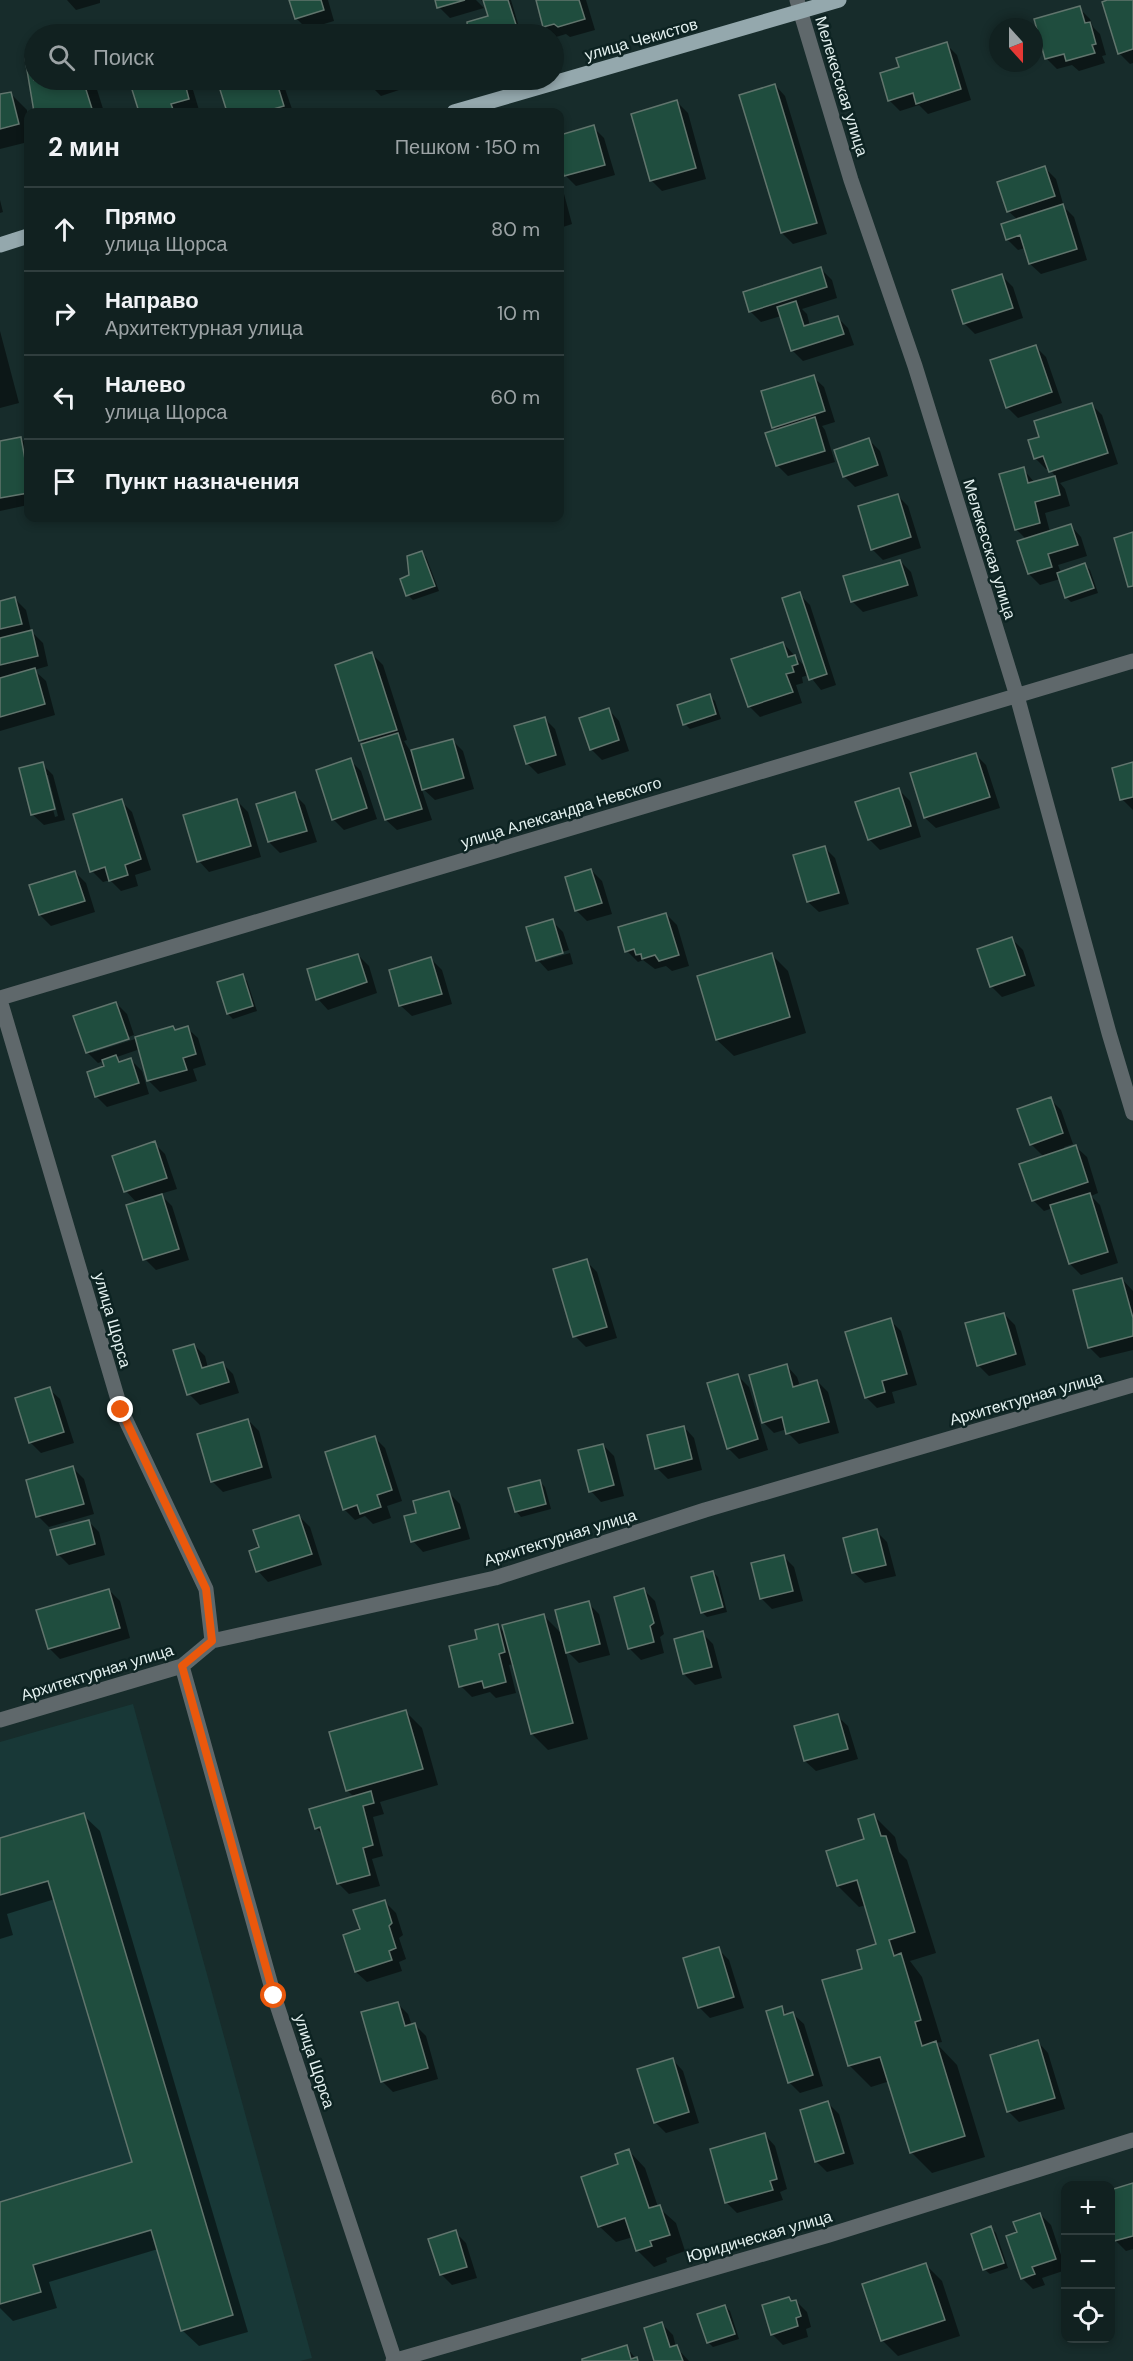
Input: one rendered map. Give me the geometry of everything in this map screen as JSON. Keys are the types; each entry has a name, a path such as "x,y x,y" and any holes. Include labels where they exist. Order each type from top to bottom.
{"main road":[{"name":"улица Чекистов","path":"564,78 799,6 839,0"},
{"name":"улица Чекистов","path":"467,108 526,90"},
{"path":"0,244 24,237"}],"street":[{"name":"Мелекесская улица","path":"799,6 851,180 915,366 1017,696 1133,1113"},
{"name":"улица Александра Невского","path":"0,999 1133,661"},
{"name":"улица Щорса","path":"0,999 121,1410 206,1589 212,1641"},
{"name":"Архитектурная улица","path":"0,1720 182,1666 212,1641 495,1578 705,1510 1133,1385"},
{"name":"улица Щорса","path":"182,1666 274,1996 394,2361"},
{"name":"Юридическая улица","path":"394,2361 829,2235 1133,2140"}],"shaded area":[{"path":"133,1704 312,2358 300,2361 0,2361 0,1742"}],"building":[{"path":"289,0 321,0 324,10 295,19"},
{"path":"435,0 465,0 437,8"},
{"path":"483,0 508,0 516,24 467,24 467,22 488,16"},
{"path":"536,0 579,0 585,19 564,25 542,24"},
{"path":"1133,0 1133,49 1118,54 1102,2"},
{"path":"1080,6 1085,23 1090,22 1096,44 1092,45 1095,53 1066,61 1064,54 1045,59 1043,18 1038,18"},
{"path":"947,42 961,89 916,104 913,93 888,101 880,73 899,67 896,58"},
{"path":"775,84 817,223 781,233 739,95"},
{"path":"30,90 86,90 92,108 33,108"},
{"path":"132,90 187,90 189,99 171,104 172,108 138,108"},
{"path":"220,90 279,90 284,106 277,108 226,108"},
{"path":"11,92 19,124 0,129 0,94"},
{"path":"677,100 696,168 650,181 631,114"},
{"path":"594,125 605,165 564,176 564,134"},
{"path":"1045,166 1055,196 1007,212 997,182"},
{"path":"1063,204 1077,249 1029,264 1020,235 1006,240 1001,224"},
{"path":"821,267 827,287 749,312 743,292"},
{"path":"1002,274 1013,308 963,324 952,290"},
{"path":"796,301 804,326 838,316 844,334 791,351 777,307"},
{"path":"1036,345 1052,392 1006,408 990,360"},
{"path":"814,375 825,411 772,428 761,391"},
{"path":"1092,403 1108,453 1049,472 1043,456 1034,459 1028,440 1039,437 1034,421"},
{"path":"815,417 825,451 776,466 765,433"},
{"path":"21,437 24,454 24,494 0,498 0,441"},
{"path":"869,438 878,465 843,477 834,450"},
{"path":"1024,467 1028,483 1055,476 1060,495 1035,502 1040,523 1015,530 999,474"},
{"path":"898,494 911,537 871,550 858,506"},
{"path":"1071,524 1078,545 1048,554 1052,567 1028,574 1017,541"},
{"path":"1133,532 1133,586 1128,587 1114,538"},
{"path":"422,551 435,586 406,596 400,579 409,575 407,556"},
{"path":"900,560 908,585 851,602 843,576"},
{"path":"1085,563 1094,588 1065,598 1057,573"},
{"path":"800,592 827,674 809,680 782,598"},
{"path":"15,597 22,624 0,629 0,601"},
{"path":"32,630 38,656 0,665 0,638"},
{"path":"783,642 788,657 795,655 798,664 792,666 794,672 786,674 793,692 748,707 731,659"},
{"path":"372,652 397,730 359,741 335,665"},
{"path":"35,668 45,704 0,717 0,678"},
{"path":"710,694 716,714 683,725 677,705"},
{"path":"609,708 619,740 590,750 579,718"},
{"path":"545,717 556,755 526,764 514,726"},
{"path":"398,733 422,809 385,820 361,744"},
{"path":"453,739 464,778 422,790 411,750"},
{"path":"976,753 990,797 924,818 910,773"},
{"path":"351,758 367,808 332,820 316,770"},
{"path":"43,762 55,809 31,815 19,768"},
{"path":"1133,762 1133,797 1120,800 1112,768"},
{"path":"899,788 911,826 868,840 855,802"},
{"path":"295,792 307,831 268,842 256,804"},
{"path":"122,799 141,859 125,865 128,875 109,881 105,867 90,872 73,814"},
{"path":"237,799 251,846 197,862 183,815"},
{"path":"825,846 839,893 807,902 793,855"},
{"path":"591,869 602,903 575,911 565,877"},
{"path":"75,871 85,901 39,915 29,885"},
{"path":"666,913 679,955 659,961 655,955 642,959 641,954 636,955 634,949 625,952 618,927"},
{"path":"553,919 563,953 536,961 526,927"},
{"path":"1012,937 1025,975 990,987 977,949"},
{"path":"772,953 790,1017 716,1040 697,976"},
{"path":"358,954 367,982 316,1000 307,969"},
{"path":"431,957 442,994 399,1006 389,970"},
{"path":"243,974 253,1006 227,1014 217,982"},
{"path":"116,1002 129,1039 86,1053 73,1016"},
{"path":"173,1026 175,1030 188,1026 196,1054 183,1058 187,1070 147,1081 135,1037"},
{"path":"116,1055 119,1062 131,1058 139,1083 95,1097 87,1072 104,1066 102,1060"},
{"path":"1051,1097 1063,1133 1030,1145 1017,1109"},
{"path":"155,1141 167,1178 124,1192 112,1156"},
{"path":"1076,1145 1088,1182 1032,1201 1019,1164"},
{"path":"1090,1193 1108,1252 1069,1264 1050,1205"},
{"path":"162,1194 179,1249 143,1260 126,1205"},
{"path":"587,1259 607,1327 573,1337 553,1269"},
{"path":"1122,1278 1133,1318 1133,1336 1088,1348 1073,1290"},
{"path":"1004,1313 1016,1354 977,1366 965,1323"},
{"path":"891,1318 907,1374 882,1381 885,1392 865,1398 845,1332"},
{"path":"194,1344 202,1368 223,1362 229,1382 187,1395 173,1350"},
{"path":"787,1364 793,1387 817,1380 829,1422 786,1434 782,1417 762,1423 749,1375"},
{"path":"738,1374 758,1439 727,1449 707,1383"},
{"path":"50,1387 64,1432 29,1443 15,1398"},
{"path":"248,1419 262,1467 211,1482 197,1434"},
{"path":"684,1426 692,1459 655,1469 647,1435"},
{"path":"375,1436 392,1490 377,1495 381,1507 360,1514 357,1505 343,1510 325,1452"},
{"path":"603,1444 614,1485 589,1492 578,1450"},
{"path":"73,1466 84,1504 36,1517 26,1480"},
{"path":"540,1480 546,1504 515,1512 508,1488"},
{"path":"449,1491 460,1528 411,1542 404,1516 416,1513 413,1501"},
{"path":"299,1515 312,1554 256,1572 249,1551 259,1547 253,1530"},
{"path":"89,1520 95,1544 57,1555 50,1530"},
{"path":"877,1529 886,1565 852,1573 843,1538"},
{"path":"784,1555 793,1591 760,1599 751,1563"},
{"path":"713,1571 723,1607 701,1613 691,1577"},
{"path":"644,1588 654,1623 650,1626 654,1642 628,1649 614,1597"},
{"path":"109,1589 120,1628 48,1649 36,1610"},
{"path":"589,1601 600,1644 566,1653 555,1610"},
{"path":"544,1614 573,1723 531,1734 502,1625"},
{"path":"498,1624 505,1652 499,1654 506,1682 484,1688 482,1681 459,1687 449,1646 477,1639 475,1630"},
{"path":"703,1631 712,1667 683,1674 674,1639"},
{"path":"406,1710 423,1769 346,1791 329,1732"},
{"path":"838,1714 848,1749 804,1761 794,1726"},
{"path":"371,1791 374,1803 363,1806 373,1845 363,1848 370,1875 337,1884 320,1827 315,1829 309,1809"},
{"path":"84,1813 233,2315 181,2331 151,2230 33,2265 41,2292 0,2304 0,2202 132,2162 48,1881 0,1895 0,1838"},
{"path":"874,1814 881,1836 886,1836 915,1932 889,1940 894,1956 901,1953 921,2020 915,2022 922,2046 936,2041 965,2136 910,2153 880,2057 848,2066 822,1980 862,1969 857,1950 876,1944 857,1880 837,1886 826,1851 864,1839 858,1819"},
{"path":"385,1900 392,1923 389,1926 396,1948 389,1951 392,1960 355,1972 343,1935 360,1929 353,1910"},
{"path":"719,1947 734,1997 698,2008 683,1958"},
{"path":"398,2002 405,2026 415,2023 428,2068 381,2082 361,2012"},
{"path":"782,2006 784,2015 793,2012 813,2075 788,2083 766,2011"},
{"path":"1038,2040 1055,2098 1007,2112 990,2055"},
{"path":"673,2058 689,2112 654,2123 637,2069"},
{"path":"828,2101 844,2153 815,2162 800,2110"},
{"path":"765,2133 777,2179 770,2181 773,2190 725,2203 710,2149"},
{"path":"629,2149 649,2208 660,2205 670,2235 650,2241 652,2246 636,2251 625,2218 598,2227 581,2177 618,2164 615,2154"},
{"path":"1133,2183 1133,2236 1115,2241 1115,2235 1115,2188"},
{"path":"1040,2213 1056,2259 1032,2267 1035,2274 1021,2279 1006,2236 1017,2232 1013,2222"},
{"path":"991,2226 1004,2263 983,2270 971,2234"},
{"path":"456,2230 467,2267 440,2275 428,2239"},
{"path":"926,2263 945,2320 881,2341 862,2284"},
{"path":"789,2297 791,2301 796,2300 801,2316 796,2318 798,2326 771,2335 762,2305"},
{"path":"725,2305 735,2334 707,2343 697,2314"},
{"path":"662,2322 670,2347 677,2345 683,2361 654,2361 644,2328"},
{"path":"627,2345 631,2359 637,2357 638,2361 582,2361 582,2359"}],"route":[{"path":"121,1410 206,1589 212,1641 182,1666 274,1996"}]}
